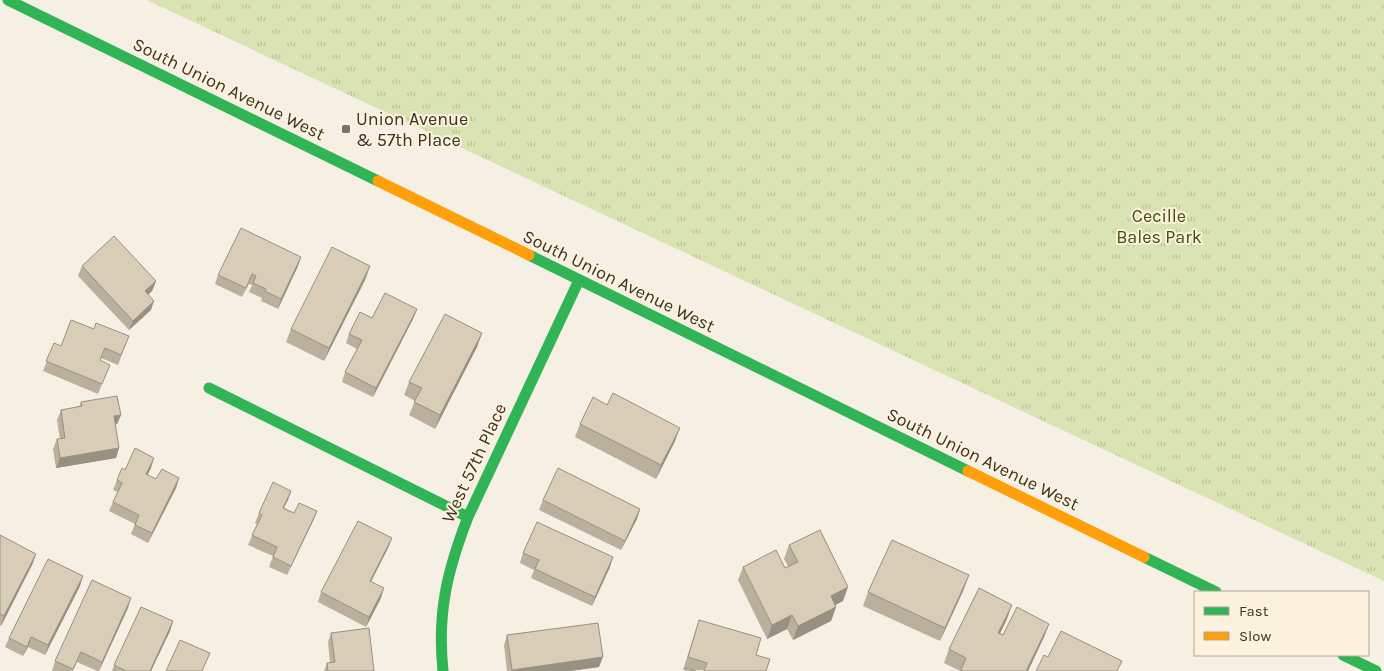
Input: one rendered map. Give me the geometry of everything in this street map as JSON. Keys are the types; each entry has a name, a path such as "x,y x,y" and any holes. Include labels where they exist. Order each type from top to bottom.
{"street":[{"name":"South Union Avenue West","path":"8,0 1214,591"},
{"name":"West 57th Place","path":"442,671 441,618 444,593 454,549 579,280"},
{"path":"209,388 468,517"},
{"path":"1345,656 1376,671"}],"green space":[{"name":"Cecille Bales Park","path":"147,0 1384,0 1384,581 153,3"}],"building":[{"path":"241,228 301,257 281,299 253,283 256,276 252,274 246,288 218,275"},
{"path":"114,236 156,281 145,291 154,301 133,321 82,266"},
{"path":"332,247 370,266 329,348 291,329"},
{"path":"385,293 417,309 376,388 345,372 362,340 349,334 360,312 372,318"},
{"path":"445,314 482,333 440,415 414,402 422,388 409,382"},
{"path":"71,320 94,329 96,323 129,336 121,355 105,348 100,360 110,365 102,384 46,361 54,343 61,346"},
{"path":"613,393 680,428 661,465 580,424 593,397 607,405"},
{"path":"117,396 121,415 114,416 119,448 60,458 57,439 65,438 61,410 82,406 81,402"},
{"path":"135,448 154,458 146,474 156,479 162,469 179,478 152,533 135,525 139,515 113,502 122,483 117,480 122,468 125,470"},
{"path":"558,468 640,509 625,541 543,500"},
{"path":"273,482 291,491 283,508 294,513 299,503 317,511 291,566 273,557 277,547 252,535 262,515 259,513"},
{"path":"358,521 392,538 370,581 384,588 369,617 321,592"},
{"path":"537,522 613,557 595,597 535,569 539,560 523,553"},
{"path":"820,530 848,587 831,596 836,607 798,626 792,615 772,625 743,567 776,550 785,568 798,562 789,545"},
{"path":"0,535 36,554 4,616 0,614"},
{"path":"892,540 969,575 945,628 868,592"},
{"path":"48,559 83,576 48,645 31,637 27,647 9,638"},
{"path":"92,580 131,598 102,662 81,652 73,669 55,661"},
{"path":"979,588 1012,605 998,633 1003,635 1017,607 1049,624 1026,671 962,671 966,658 949,649"},
{"path":"141,607 173,621 150,671 126,671 114,665"},
{"path":"699,620 761,638 756,655 770,659 766,671 704,671 707,663 688,657"},
{"path":"598,623 603,657 512,670 507,635"},
{"path":"369,628 374,671 328,671 327,663 335,662 331,633"},
{"path":"1061,631 1122,661 1117,671 1036,671 1044,655 1048,657"},
{"path":"180,640 210,653 202,671 166,671"}],"traffic: fast":[{"path":"8,0 378,181"},
{"path":"529,255 968,471"},
{"path":"443,671 441,630 445,592 454,556 468,517 579,280"},
{"path":"209,388 468,517"},
{"path":"1144,557 1214,591"},
{"path":"1345,656 1376,671"}],"traffic: slow":[{"path":"378,181 529,255"},
{"path":"968,471 1144,557"}],"place":[{"name":"Union Avenue & 57th Place","path":"346,129"}]}
